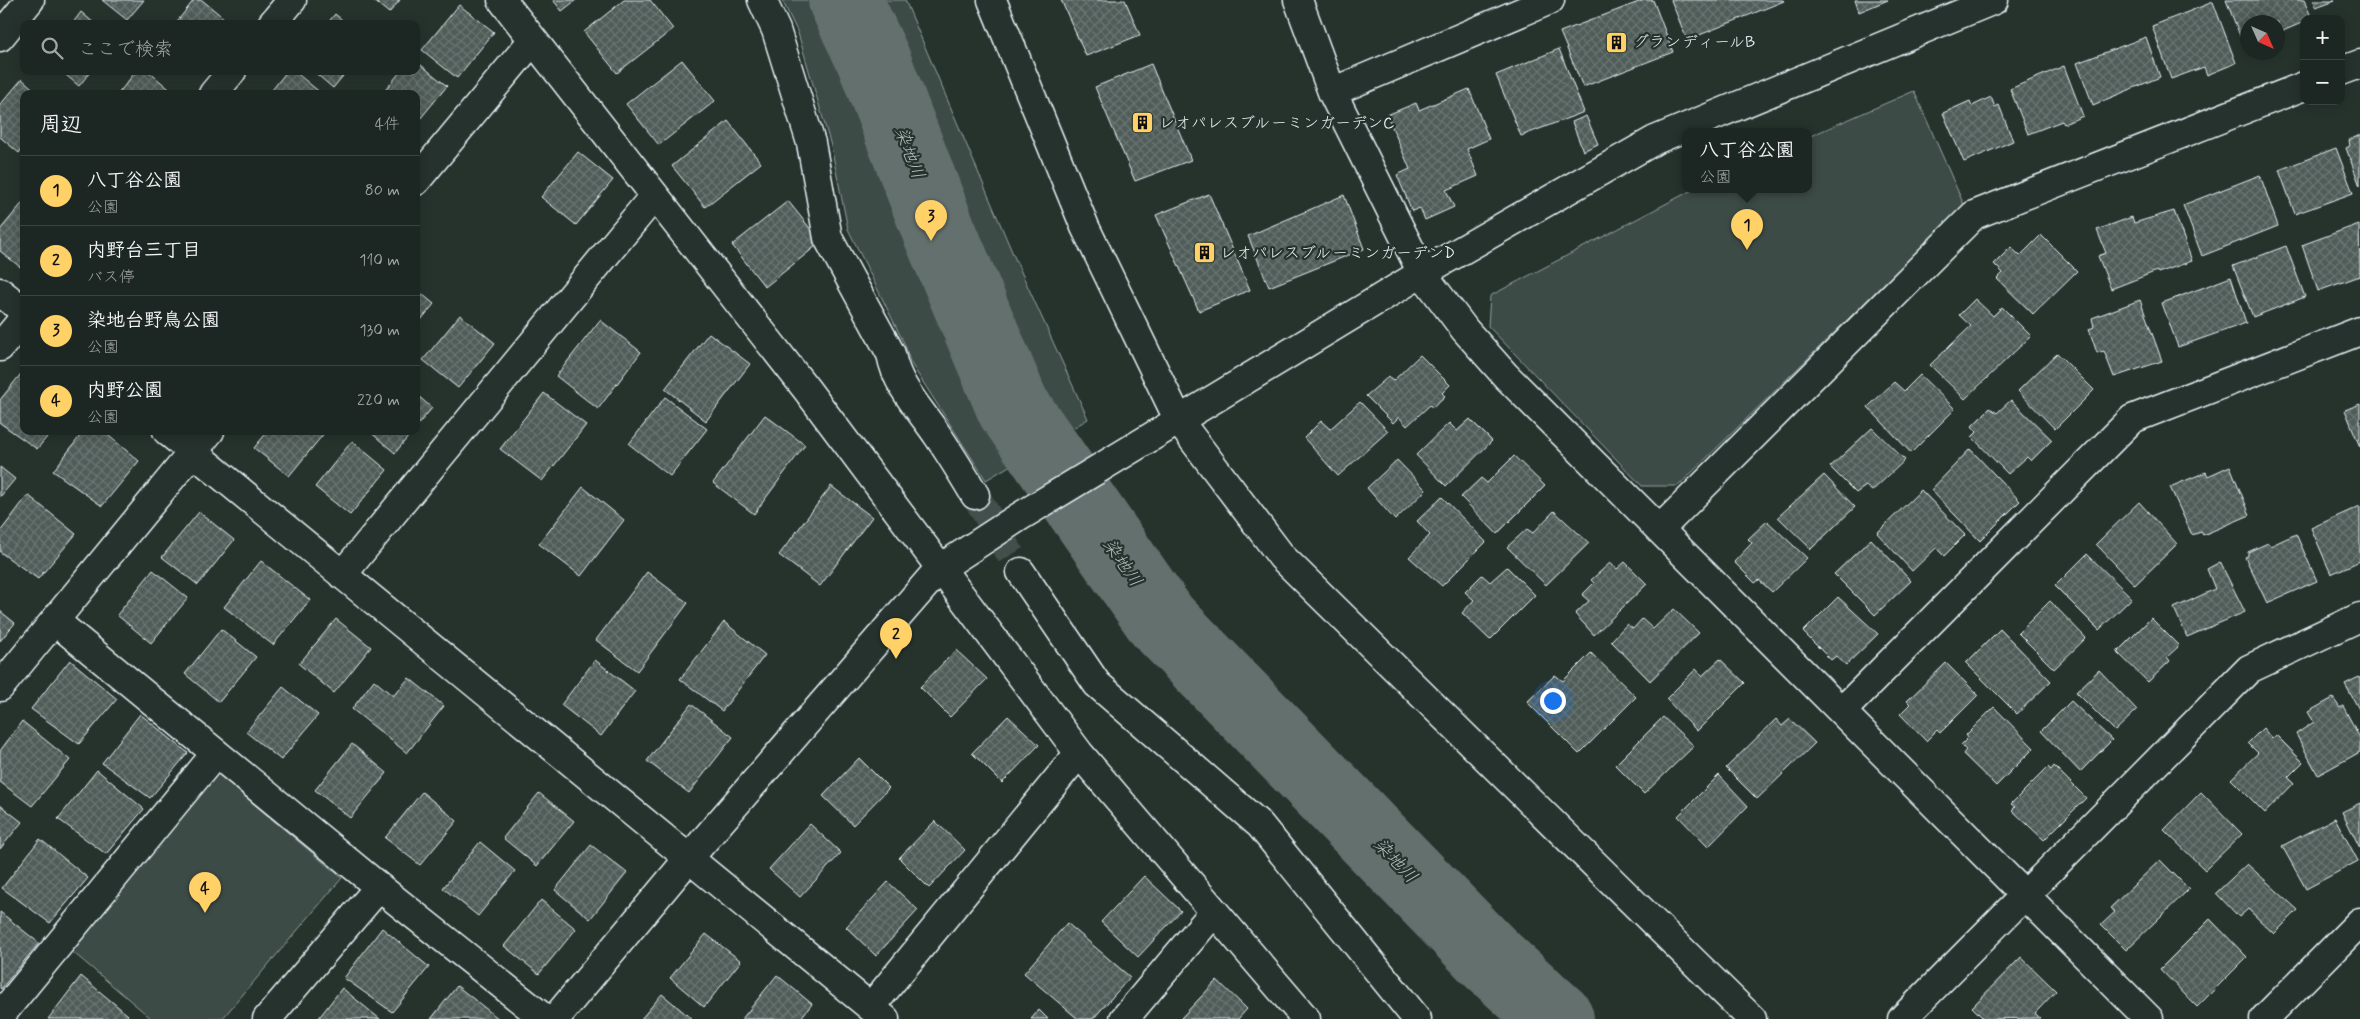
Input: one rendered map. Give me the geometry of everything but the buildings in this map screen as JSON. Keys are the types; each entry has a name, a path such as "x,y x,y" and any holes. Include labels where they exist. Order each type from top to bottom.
{"street":[{"path":"0,37 30,0"},
{"path":"275,20 292,0"},
{"path":"502,0 807,390 939,569 1079,753 1213,913 1306,1019"},
{"path":"762,0 776,30 811,143 828,238 891,354 894,372 939,437 975,495"},
{"path":"992,0 1085,227 1179,422 1282,557 1752,1019"},
{"path":"1298,0 1332,92 1422,273 1465,330 1506,376 2149,1019"},
{"path":"1332,92 1550,0"},
{"path":"1684,128 1994,0"},
{"path":"420,176 533,40"},
{"path":"2345,70 2360,64"},
{"path":"216,90 229,75"},
{"path":"1660,529 1974,215 2300,88"},
{"path":"555,1019 689,858 939,569 1019,517 1179,422 1422,273 1655,140 1682,129"},
{"path":"342,574 654,196"},
{"path":"0,292 20,308"},
{"path":"0,347 20,323"},
{"path":"1842,711 2132,419 2360,331"},
{"path":"172,435 878,1013 1079,753"},
{"path":"0,687 207,435"},
{"path":"1021,572 1097,684 1260,825 1417,1019"},
{"path":"1902,1019 2249,669 2360,617"},
{"path":"55,621 379,887 545,1019"},
{"path":"0,1016 216,753"},
{"path":"267,1019 379,887"},
{"path":"1124,1019 1213,913"},
{"path":"2264,1019 2360,922"}],"shaded area":[{"path":"782,0 905,0 1013,254 1088,419 986,480 910,362 905,345 848,229 831,146 798,33"},
{"path":"1914,91 1964,205 1678,486 1642,486 1488,326 1490,296 1686,193 1812,193 1812,135"},
{"path":"217,773 342,878 222,1019 152,1019 68,948"}],"waterway":[{"name":"染地川","path":"845,0 873,59 939,231 1013,407 1162,621 1492,960 1557,1019"}],"tunnel":[{"path":"975,495 1021,572"}],"place":[{"name":"グランディールB","path":"1617,42"},
{"name":"レオパレスブルーミンガーデンC","path":"1143,123"},
{"name":"染地台野鳥公園","path":"931,241"},
{"name":"八丁谷公園","path":"1747,250"},
{"name":"レオパレスブルーミンガーデンD","path":"1204,253"},
{"name":"内野台三丁目","path":"896,659"},
{"name":"内野公園","path":"205,913"}]}
